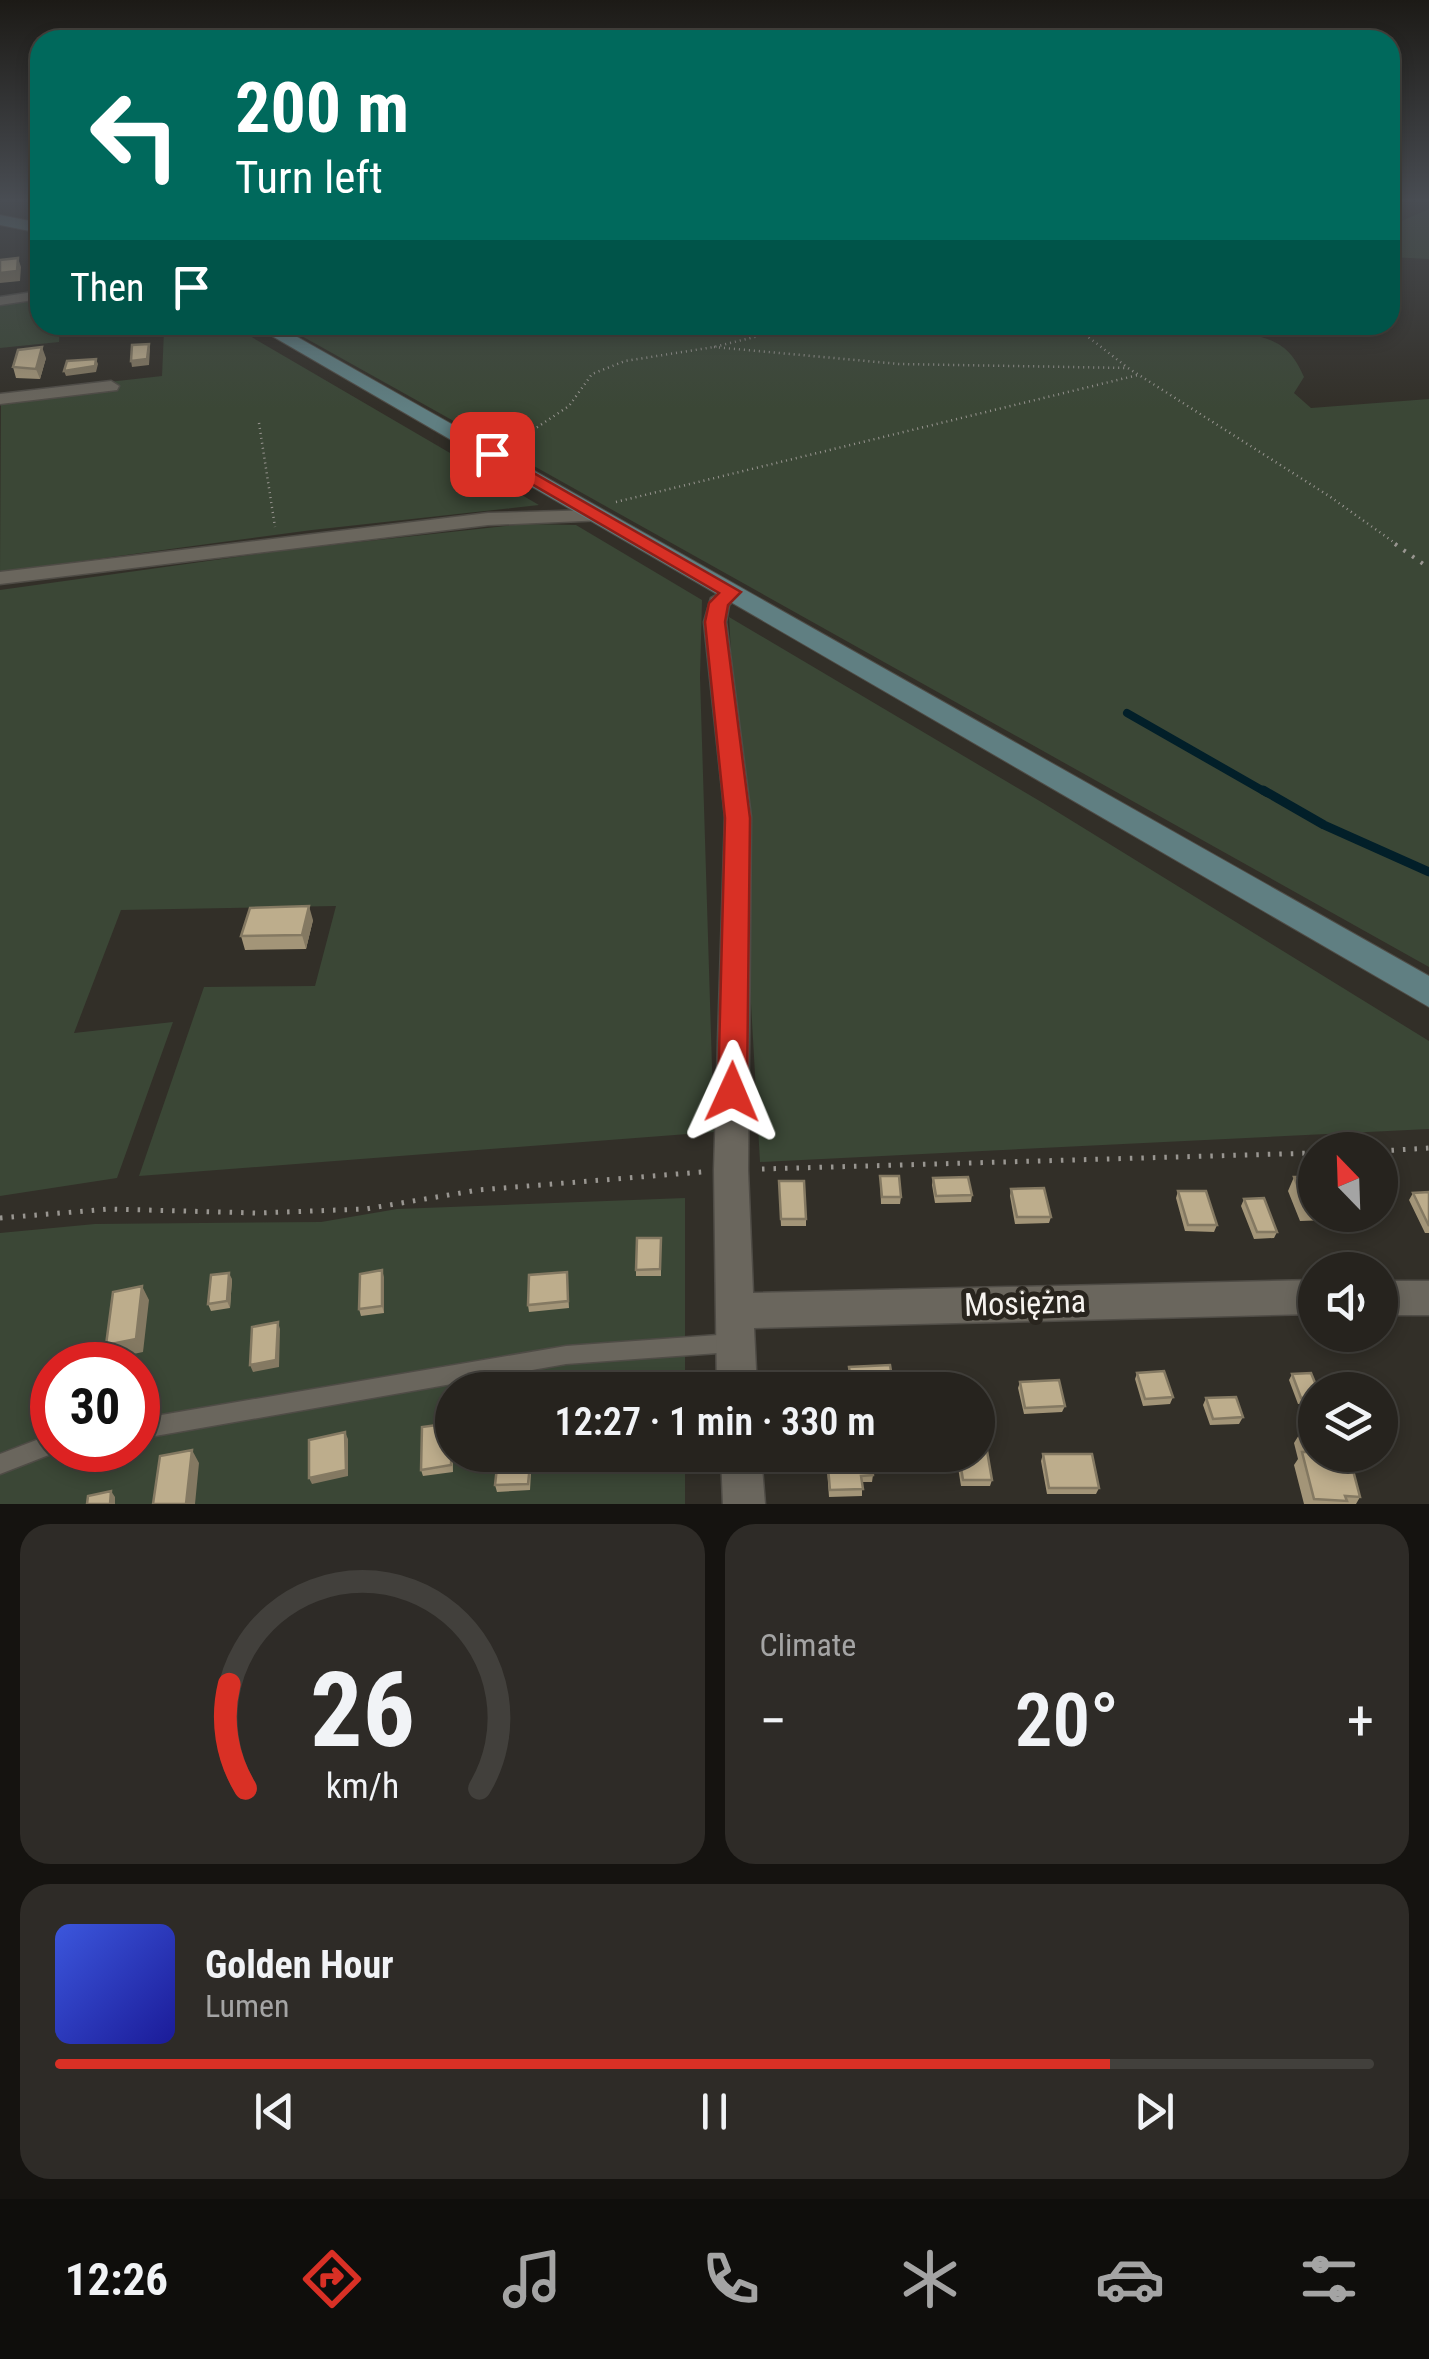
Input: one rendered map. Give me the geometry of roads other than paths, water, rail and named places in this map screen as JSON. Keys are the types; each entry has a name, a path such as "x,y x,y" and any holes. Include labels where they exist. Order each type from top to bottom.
{"street":[{"path":"0,301 30,296"},
{"path":"280,335 492,454 607,509 732,592 1429,993"},
{"path":"0,399 111,386"},
{"path":"0,578 278,542 607,509"},
{"path":"732,592 719,603 715,622 738,818 731,1170 737,1372"},
{"path":"1398,1298 1428,1298"},
{"name":"Mosiężna","path":"734,1327 1298,1299"},
{"path":"742,1472 744,1504"}],"lane":[{"path":"160,1425 734,1327"},
{"path":"0,1464 30,1452"}],"waterway":[{"path":"1127,713 1267,793"},
{"path":"1263,790 1324,825 1429,872"}]}
